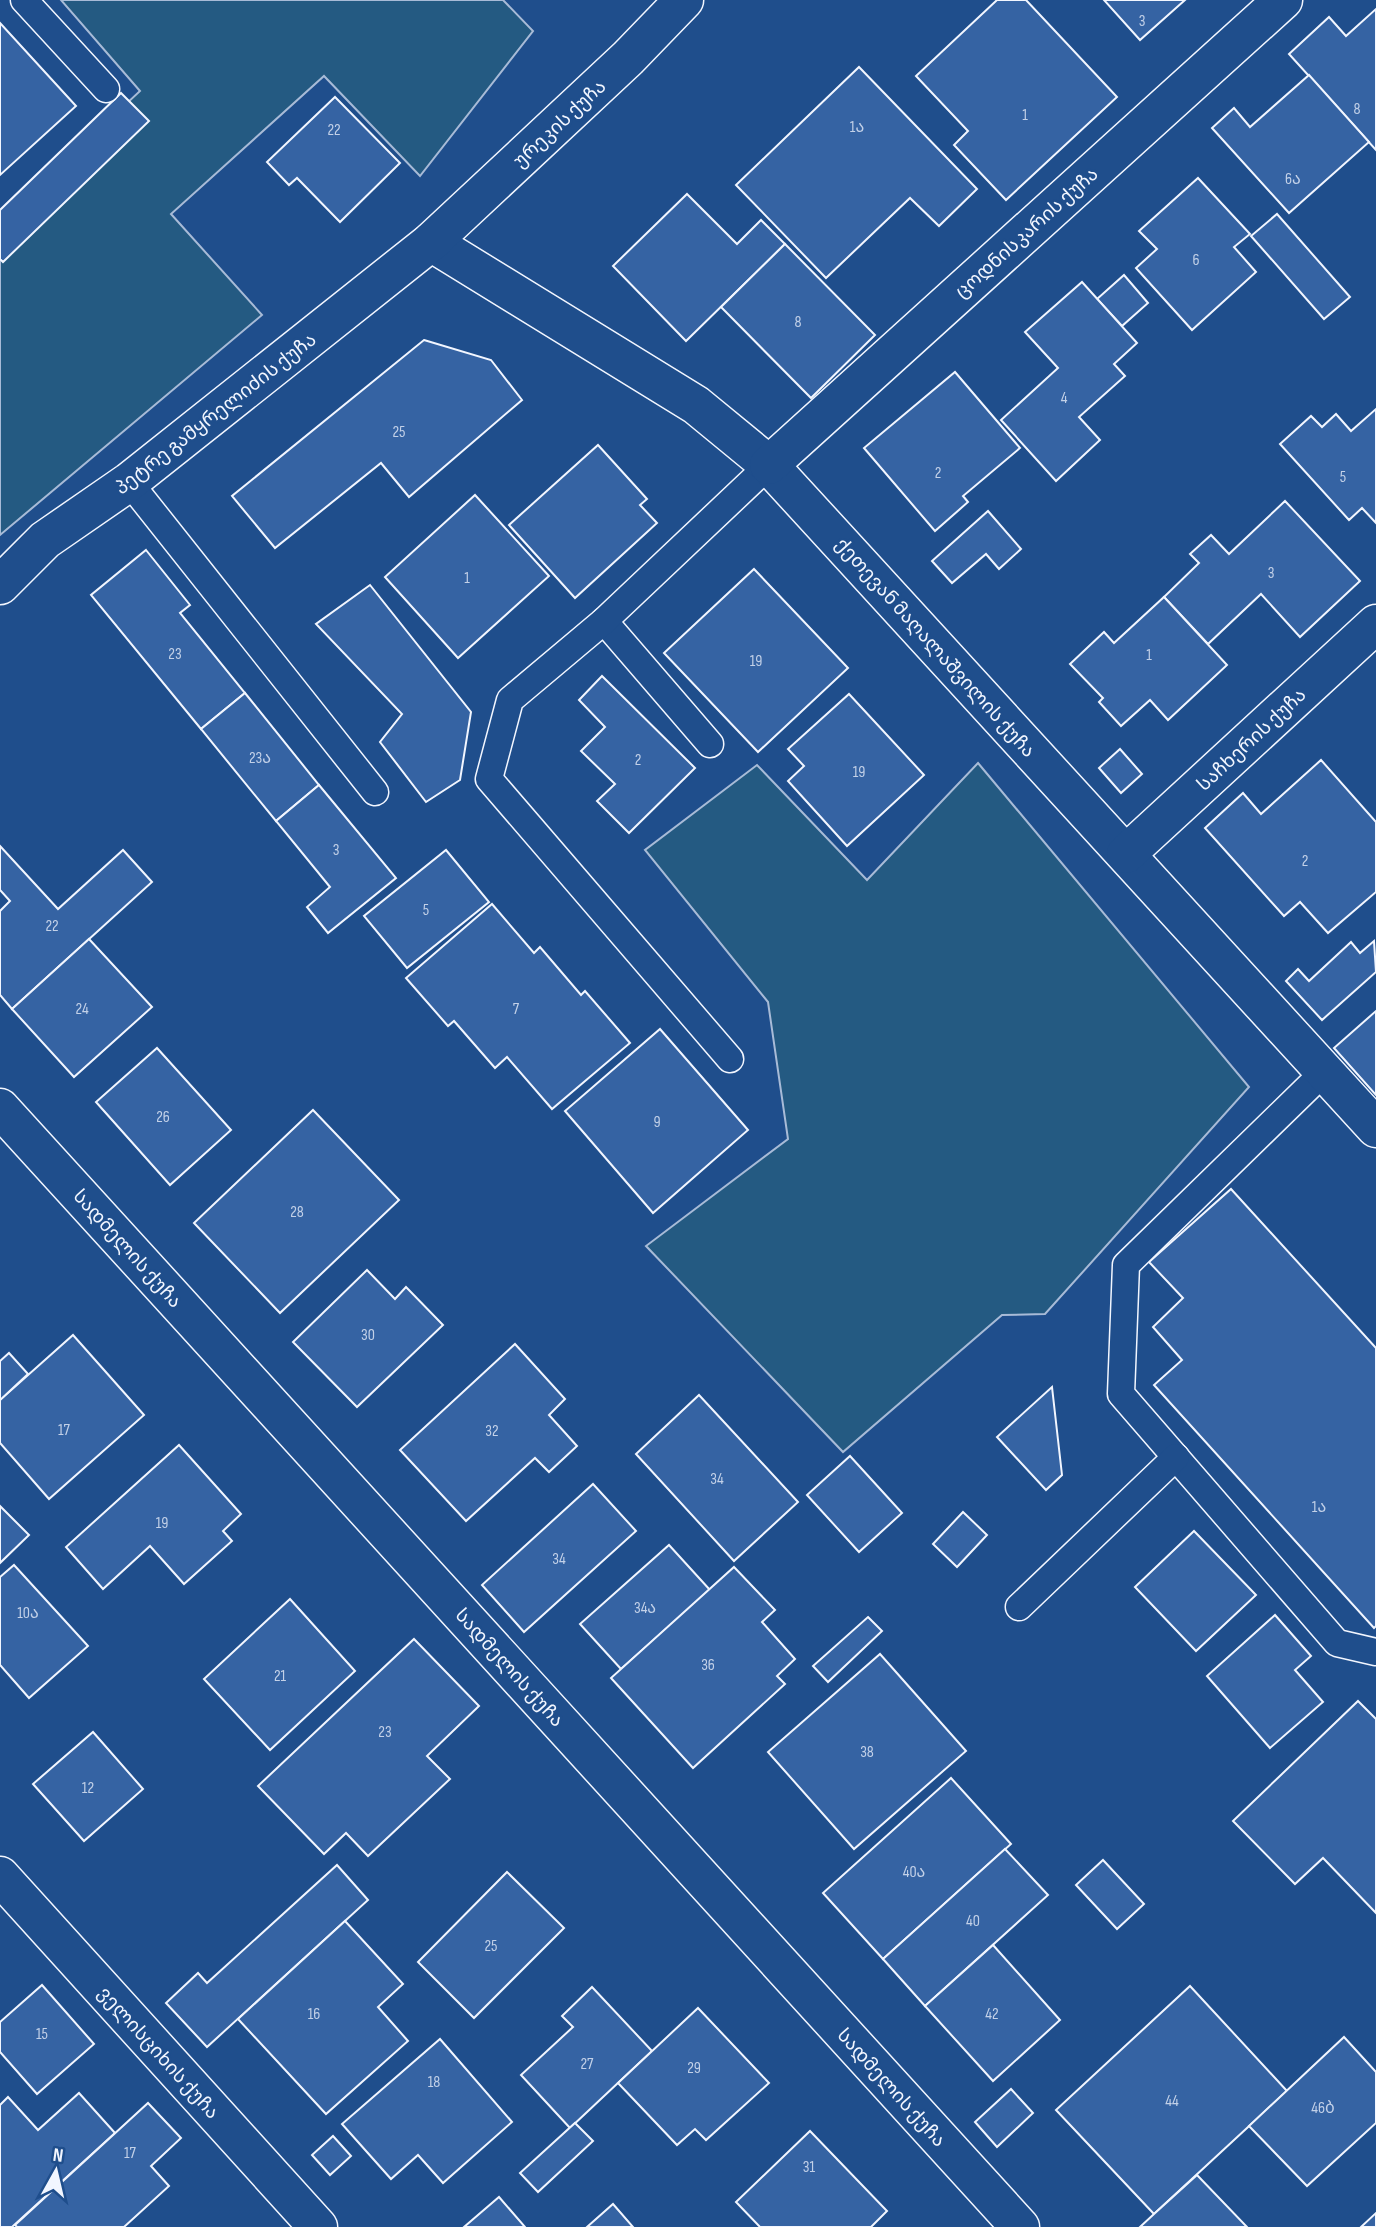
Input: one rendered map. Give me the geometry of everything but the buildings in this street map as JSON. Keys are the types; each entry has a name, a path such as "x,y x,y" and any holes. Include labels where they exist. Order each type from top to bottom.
{"street":[{"name":"ურეკის ქუჩა","path":"431,242 628,58 684,0"},
{"name":"ცოდნისკარის ქუჩა","path":"769,465 1283,0"},
{"name":"ქეთევან მაღალაშვილის ქუჩა","path":"431,242 696,405 769,465 1376,1128"},
{"name":"პეტრე გამყრელიძის ქუჩა","path":"0,585 45,540 129,482 431,242"},
{"name":"საჩხერის ქუჩა","path":"1126,854 1376,624"},
{"name":"სადმელის ქუჩა","path":"0,1108 1020,2227"},
{"name":"ველისციხის ქუჩა","path":"0,1877 318,2227"}],"lane":[{"path":"24,0 106,89"},
{"path":"730,1059 489,779 510,700 604,621 769,465"},
{"path":"129,482 375,792"},
{"path":"604,621 710,744"},
{"path":"1324,1072 1126,1265 1121,1394 1337,1643 1376,1652"},
{"path":"1019,1607 1177,1457"}],"shaded area":[{"path":"61,0 503,0 533,31 420,176 324,76 171,214 262,315 0,535 0,222 140,91"},
{"path":"978,763 1249,1087 1045,1314 1002,1315 843,1452 646,1246 788,1139 768,1002 645,850 757,765 867,880"}]}
